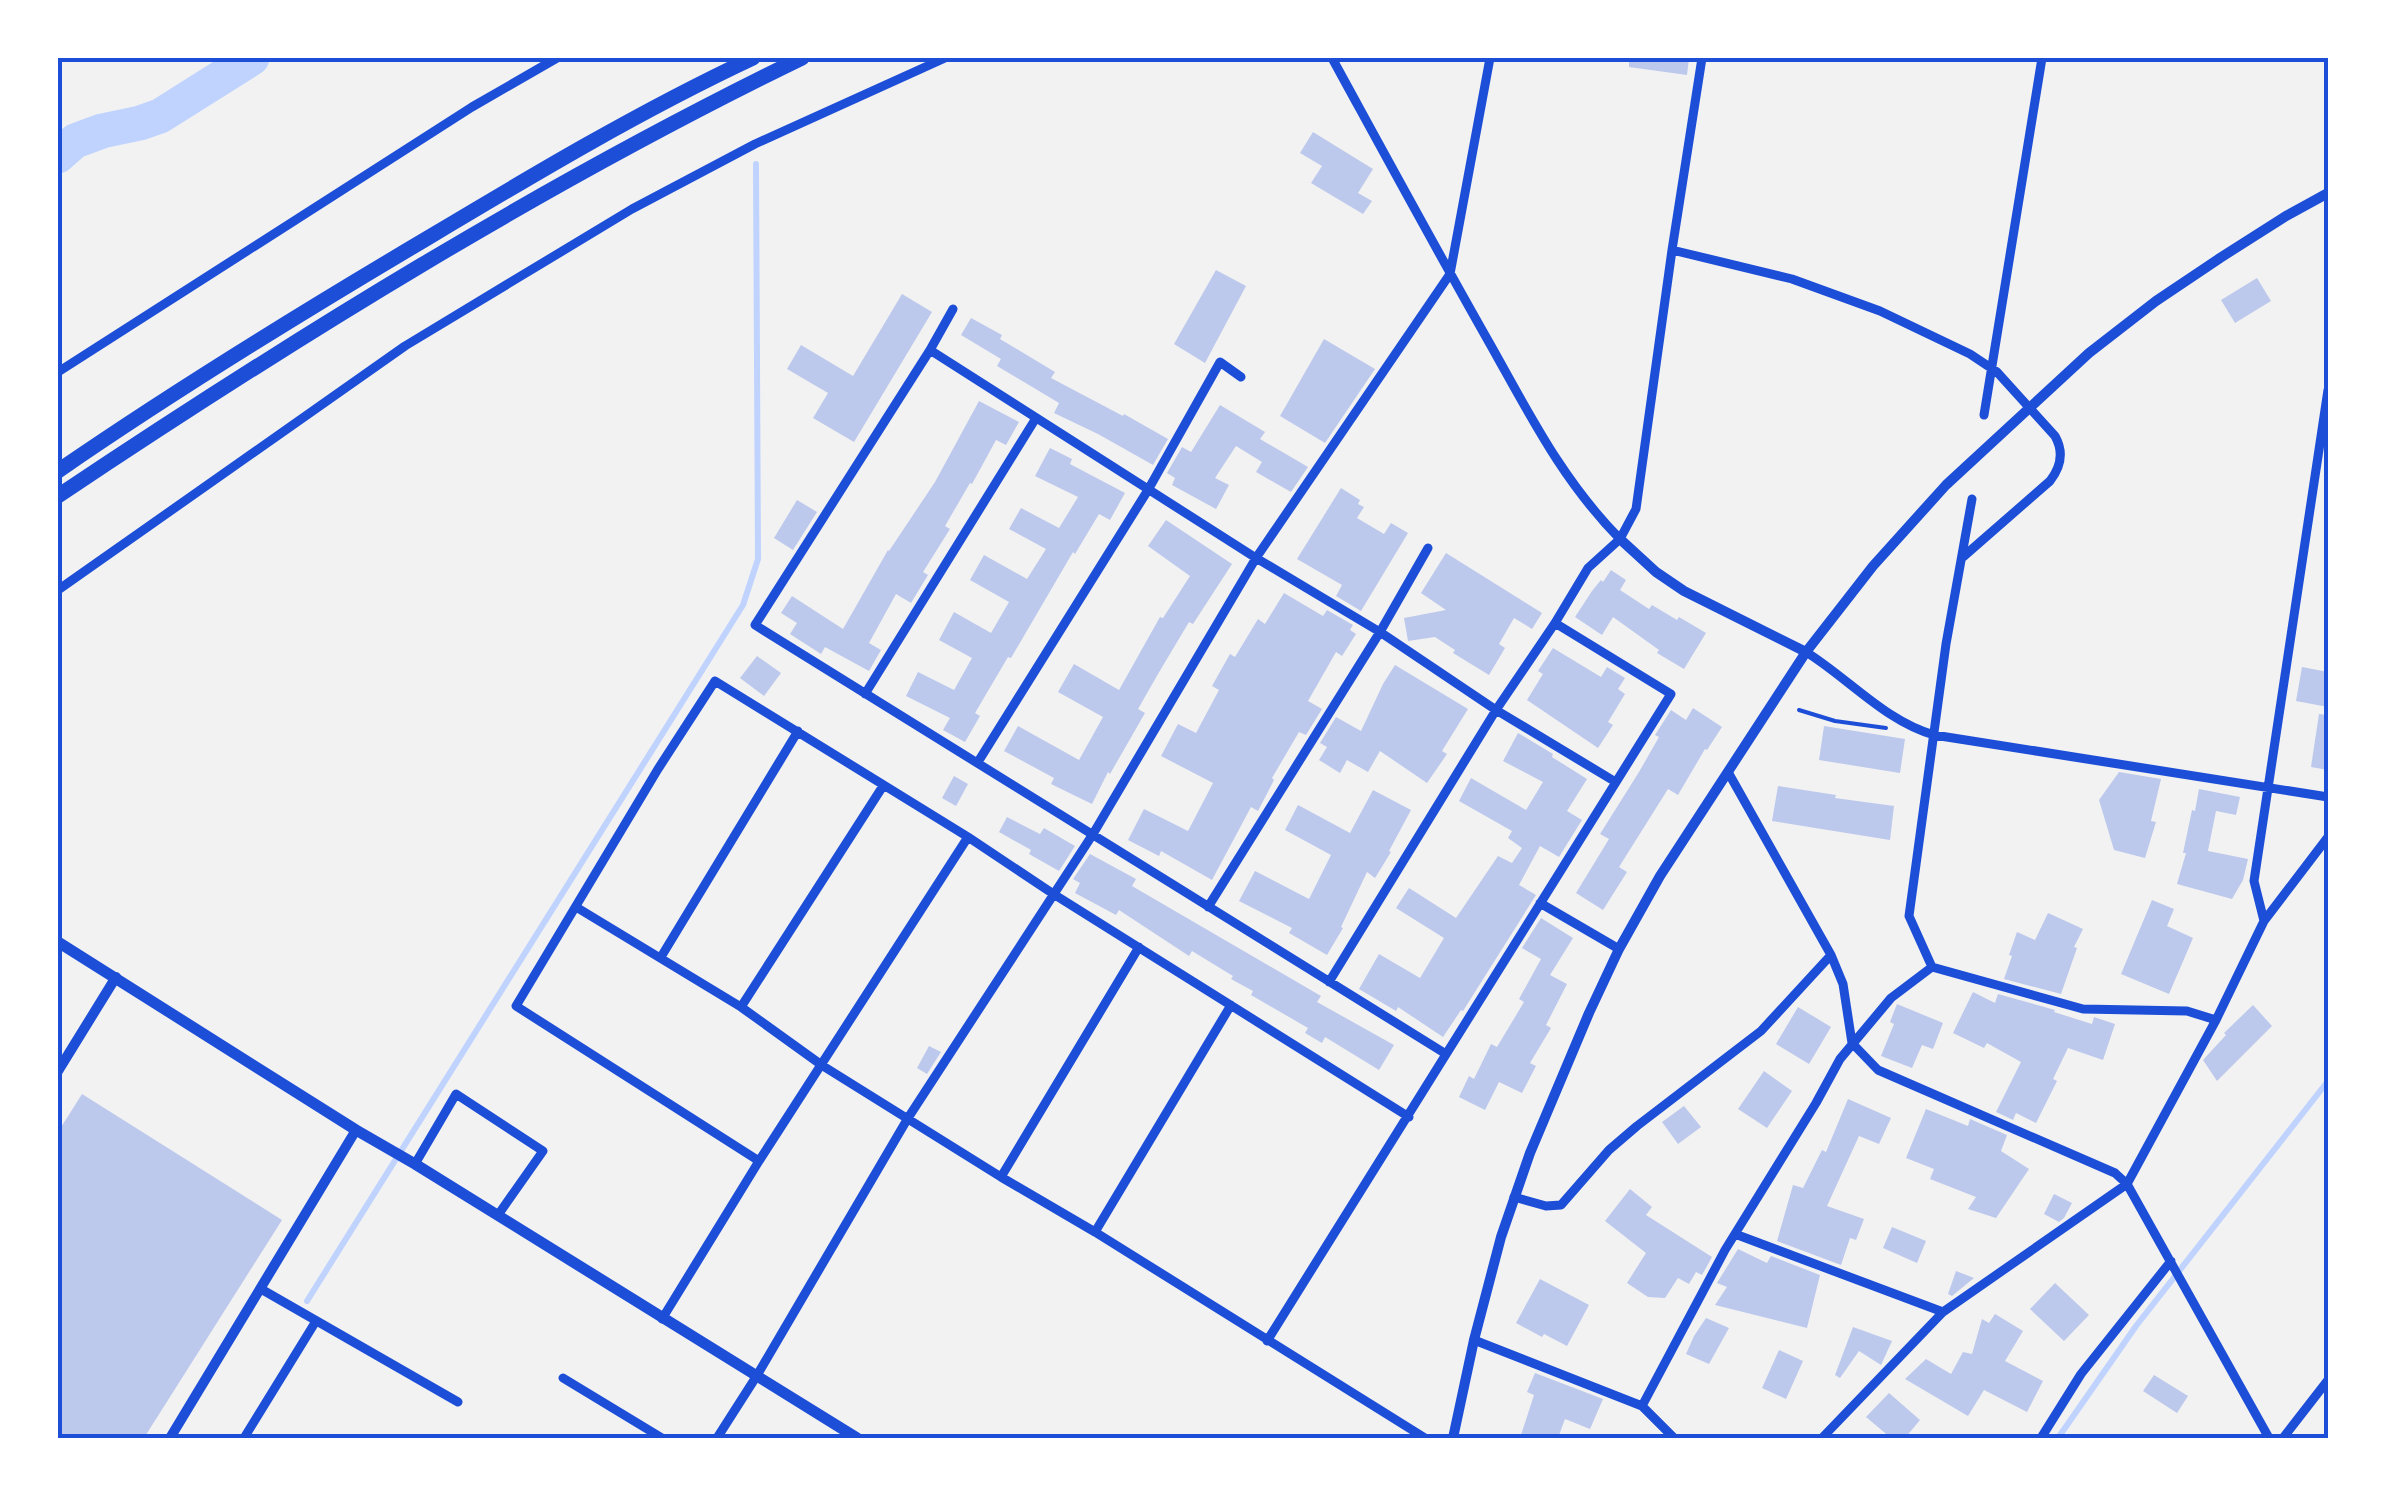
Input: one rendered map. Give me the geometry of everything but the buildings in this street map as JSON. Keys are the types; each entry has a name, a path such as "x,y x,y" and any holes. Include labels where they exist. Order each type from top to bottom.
{"highway":[{"path":"58,470 298,315 550,165 753,58"},
{"path":"58,496 324,324 561,184 718,98 802,58"}],"main road":[{"path":"58,942 857,1438"}],"street":[{"path":"58,372 472,107 557,58"},
{"path":"58,590 405,346 632,209 755,144 945,58"},
{"path":"1332,58 1554,458 1580,496 1656,572 1684,591 1806,652 1905,723 1934,734 2328,797"},
{"path":"717,1438 908,1118 1094,834 1256,558 1450,274 1490,58"},
{"path":"1329,982 1588,568 1620,539 1636,509 1702,58"},
{"path":"1984,415 2042,58"},
{"path":"1453,1438 1474,1340 1514,1196 1619,949 1660,876 1806,652 1873,566 1946,485 2089,353 2156,301 2328,193"},
{"path":"1672,250 1792,279 1880,311 1970,354 1991,368 2030,408 2060,446 2061,458 2055,475 1963,557"},
{"path":"952,309 930,350 755,625 1446,1054"},
{"path":"930,350 1614,781"},
{"path":"978,762 1148,490 1220,362 1240,376"},
{"path":"2264,920 2254,881 2328,390"},
{"path":"866,694 1036,418"},
{"path":"1932,967 1909,916 1946,644 1972,498"},
{"path":"1208,907 1428,548"},
{"path":"1267,1341 1671,694 1555,623"},
{"path":"759,1161 516,1006 715,681 1409,1116"},
{"path":"661,957 798,730"},
{"path":"1728,772 1831,955 1843,984 1852,1043 1878,1070 2116,1173 2127,1184 2269,1438"},
{"path":"741,1007 883,786"},
{"path":"1822,1438 1943,1312 2127,1184 2216,1020 2264,920 2328,836"},
{"path":"662,1319 968,837"},
{"path":"1540,903 1619,949"},
{"path":"576,907 741,1007 822,1066 1001,1178 1095,1232 1425,1438"},
{"path":"1001,1178 1140,948"},
{"path":"1514,1196 1546,1206 1561,1204 1636,1126 1761,1032 1831,955"},
{"path":"1932,967 2083,1008 2187,1011 2216,1020"},
{"path":"1642,1406 1734,1234 1840,1059 1890,998 1932,967"},
{"path":"58,1071 116,977"},
{"path":"1095,1232 1231,1005"},
{"path":"415,1164 456,1094 543,1151 498,1215"},
{"path":"170,1438 356,1130"},
{"path":"1734,1234 1943,1312"},
{"path":"2040,1438 2081,1374 2171,1261"},
{"path":"261,1288 458,1402"},
{"path":"244,1438 316,1321"},
{"path":"1474,1340 1642,1406 1674,1438"},
{"path":"563,1378 662,1438"},
{"path":"2283,1438 2328,1380"}],"lane":[{"path":"1799,710 1835,721 1886,728"}],"waterway":[{"path":"58,156 75,141 160,116 252,58"},
{"path":"307,1301 743,605 758,559 756,164"},
{"path":"2058,1438 2136,1326 2328,1081"}]}
